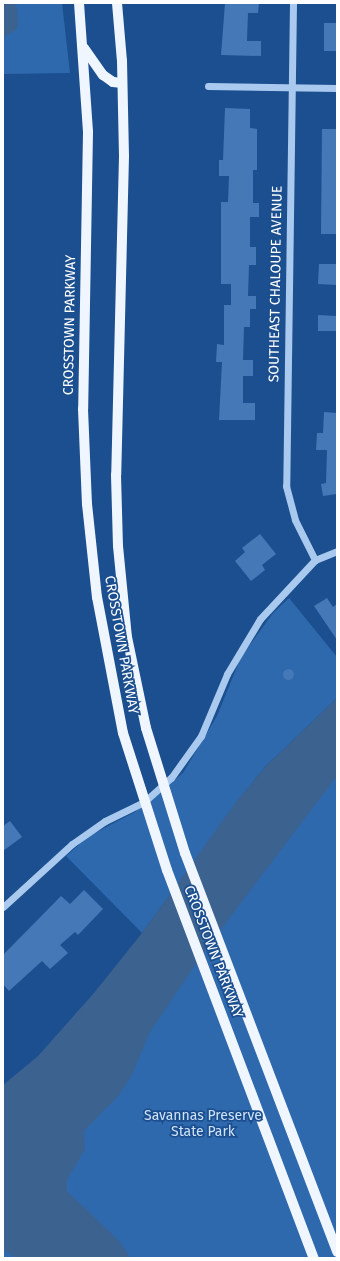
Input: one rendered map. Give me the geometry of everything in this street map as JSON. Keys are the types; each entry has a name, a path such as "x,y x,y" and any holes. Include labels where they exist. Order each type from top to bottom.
{"main road":[{"name":"CROSSTOWN PARKWAY","path":"79,3 88,132 82,409 87,504 97,597 123,734 166,870 314,1258"},
{"name":"CROSSTOWN PARKWAY","path":"117,3 122,83 124,156 116,475 117,538 127,637 146,728 185,852 337,1252"},
{"path":"83,46 104,75 113,82 122,83"}],"street":[{"name":"SOUTHEAST CHALOUPE AVENUE","path":"293,3 286,486 296,520 315,560"},
{"path":"208,86 337,88"},
{"path":"3,907 72,844 105,821 144,802 171,778 201,736 226,674 248,636 315,560 337,551"}],"green space":[{"path":"3,3 62,3 70,73 3,74"},
{"path":"289,598 337,657 337,698 266,766 243,794 142,933 66,856 89,836 135,812 183,773 217,716 241,657 273,613"},
{"name":"Savannas Preserve State Park","path":"337,742 337,1258 3,1258 3,1134"}],"shaded area":[{"path":"3,3 16,3 18,18 17,29 4,37"},
{"path":"337,698 337,776 206,949 150,1032 132,1075 119,1095 84,1131 85,1149 67,1180 67,1191 119,1241 131,1258 16,1258 3,1249 3,1085 38,1056 94,993 142,933 236,802 266,766"}],"building":[{"path":"225,3 259,3 258,13 248,13 247,41 261,41 261,56 221,55"},
{"path":"324,23 337,23 337,51 324,51"},
{"path":"225,108 250,109 250,128 257,129 257,170 253,170 253,203 259,203 259,217 250,217 250,247 256,247 256,265 249,265 248,296 256,296 256,309 250,309 250,327 244,327 243,360 253,360 253,376 243,376 243,403 255,403 255,420 219,420 222,362 216,362 217,344 224,345 224,305 231,305 231,284 221,284 221,202 228,202 229,176 219,176 219,160 223,160"},
{"path":"322,129 337,129 337,234 321,234"},
{"path":"319,264 337,264 337,285 318,284"},
{"path":"318,315 337,316 337,331 318,331"},
{"path":"324,412 337,413 337,494 323,496 321,484 326,483 327,450 316,450 317,433 323,433"},
{"path":"260,534 276,554 262,565 265,570 251,581 235,561 245,552 242,548"},
{"path":"327,598 333,607 337,604 337,640 314,606"},
{"path":"288,668 292,670 294,674 292,678 288,680 284,678 282,674 284,670"},
{"path":"10,821 22,837 3,851 3,826"},
{"path":"84,890 103,909 78,935 75,932 60,945 68,953 50,969 42,961 9,991 3,984 3,955 61,896 70,904"}]}
